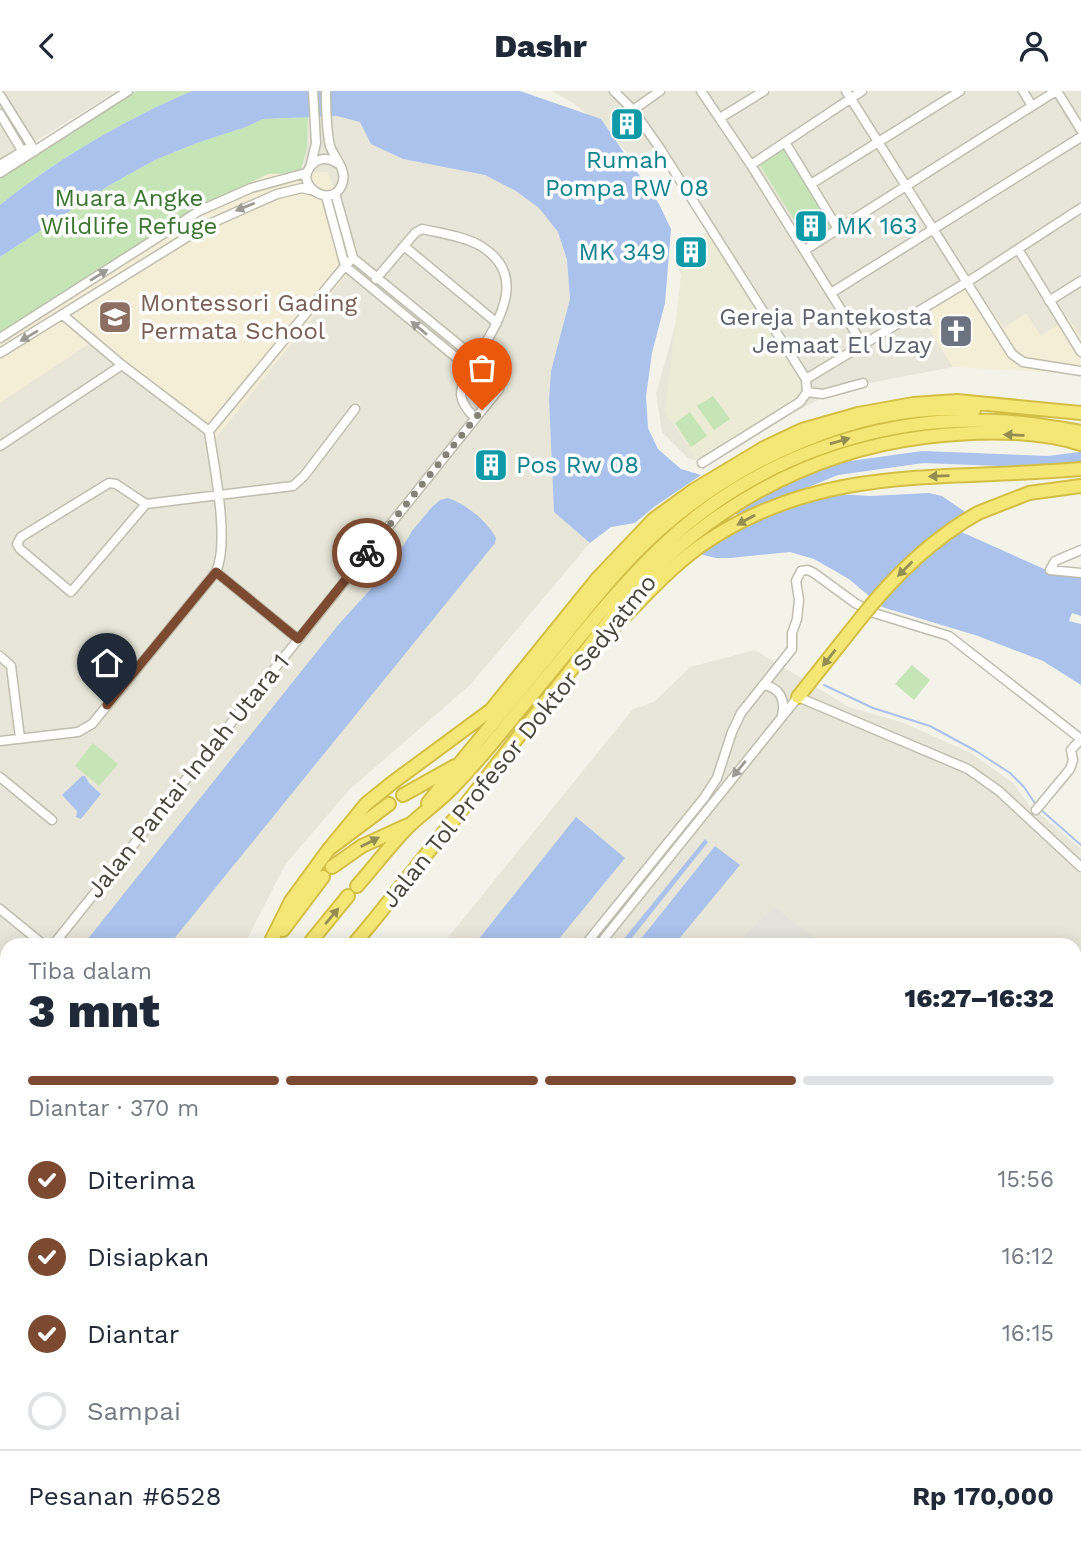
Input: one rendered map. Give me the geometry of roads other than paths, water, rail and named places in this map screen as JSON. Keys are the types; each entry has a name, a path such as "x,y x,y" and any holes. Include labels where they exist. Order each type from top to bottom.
{"highway":[{"path":"273,938 291,901 355,815 392,783 491,710 632,539 654,519 714,477 802,430 858,414 913,404 957,401 1081,413"},
{"name":"Jalan Tol Profesor Doktor Sedyatmo","path":"314,938 618,572 656,532 685,508 796,443 838,427 927,410 962,409 1031,415 1081,425"},
{"name":"Jalan Tol Profesor Doktor Sedyatmo","path":"412,823 454,786 596,616 660,548 725,495 794,457 844,439 922,425 997,421 1081,432"},
{"name":"Jalan Tol Profesor Doktor Sedyatmo","path":"359,938 592,644 613,628 682,544 727,510 804,468 893,441 942,435 1024,435 1081,444"},
{"path":"655,578 709,540 762,510 809,494 850,484 911,477 1009,475 1081,469"},
{"path":"801,699 860,619 922,551 955,526 978,513 1029,493 1081,485"},
{"name":"Jalan Tol Profesor Doktor Sedyatmo","path":"403,795 461,762"},
{"path":"329,849 389,804"},
{"path":"276,938 328,872 362,846 412,823"}],"street":[{"path":"10,91 0,96 34,148"},
{"path":"0,165 45,142 128,91"},
{"path":"308,189 307,170 316,143 313,91"},
{"path":"0,353 205,226 276,194 308,189 326,196 335,193 343,181 342,170 331,148 326,91"},
{"path":"614,91 633,110 700,209 806,379 807,392 800,402 702,463"},
{"path":"633,110 660,91"},
{"path":"701,91 751,165 863,345"},
{"path":"720,118 764,91"},
{"path":"751,165 848,95 862,91"},
{"path":"811,184 960,91"},
{"path":"1023,91 1032,106"},
{"path":"805,250 1057,91 1081,130"},
{"path":"848,95 1017,359 1081,371"},
{"path":"0,114 24,154"},
{"path":"831,293 1081,137"},
{"path":"786,142 838,229"},
{"path":"0,173 24,154"},
{"path":"0,338 199,211 251,188 307,170 315,161 327,158 337,163"},
{"path":"335,193 345,265 489,386 489,396 482,410"},
{"path":"326,196 353,258 476,359"},
{"path":"806,379 966,282 1081,208"},
{"path":"376,279 415,233 422,229 471,241 481,246 500,264 507,283 506,299 497,323 469,369 461,398 475,418"},
{"path":"404,246 497,323"},
{"path":"1018,249 1081,352"},
{"path":"209,431 353,258"},
{"path":"1049,301 1081,281"},
{"path":"0,741 78,732 92,724 216,572 221,562 218,495 209,431 122,365 63,315"},
{"name":"Jalan Pantai Indah Utara 1","path":"59,938 475,418 495,397 500,384 497,376 476,359"},
{"path":"0,446 122,365"},
{"path":"807,392 823,394 863,383"},
{"path":"146,504 71,592 20,549 18,544 21,537 109,483 116,484 146,504 293,486 355,409"},
{"path":"1081,550 1055,561 1050,570 1081,573"},
{"path":"591,938 705,798 717,778 736,722 746,704 792,649 792,633 799,600 796,581 801,572 808,570 874,613 943,633 1013,684 1081,739 1071,750 1073,760 1070,769 1038,808"},
{"path":"216,572 298,639"},
{"path":"0,656 11,666 20,739"},
{"path":"763,685 773,687 781,695 784,705 782,716"},
{"path":"604,938 782,716 801,699 968,769 999,791 1081,867"},
{"path":"0,777 52,820"},
{"path":"0,909 35,938"}],"water":[{"path":"192,91 520,91 601,119 659,204 671,229 665,303 652,353 646,396 648,428 658,449 681,469 701,475 635,523 611,527 590,543 554,512 549,399 551,371 570,299 567,260 558,232 539,208 516,191 485,175 403,159 371,144 360,122 337,116 263,119 197,143 155,160 110,185 0,257 0,205 44,172 92,142"},
{"path":"824,493 870,496 929,493 942,496 968,514 948,526 1053,573 1081,575 1081,616 1072,613 1069,621 1081,624 1081,685 1043,661 978,636 882,607 849,579 814,559 790,552 730,558 699,554 765,512"},
{"path":"448,498 462,504 482,519 496,538 495,543 175,938 89,938 339,624 389,569 412,531 440,500"},
{"path":"82,776 101,794 81,819 76,817 77,811 62,795"},
{"path":"576,817 625,858 560,938 480,938"},
{"path":"705,839 708,842 632,938 625,938"},
{"path":"715,846 740,865 680,938 642,938"}],"waterway":[{"path":"739,509 837,469 923,457 1048,462 1081,458"},
{"path":"824,685 873,708 930,726 976,751 1010,773 1036,805"},
{"path":"1040,809 1081,845"}],"place":[{"name":"Rumah Pompa RW 08","path":"627,124"},
{"name":"MK 163","path":"811,226"},
{"name":"MK 349","path":"691,252"},
{"name":"Montessori Gading Permata School","path":"115,317"},
{"name":"Gereja Pantekosta Jemaat El Uzay","path":"956,331"},
{"name":"Pos Rw 08","path":"491,465"}],"park label":[{"name":"Muara Angke Wildlife Refuge","path":"129,212"}]}
